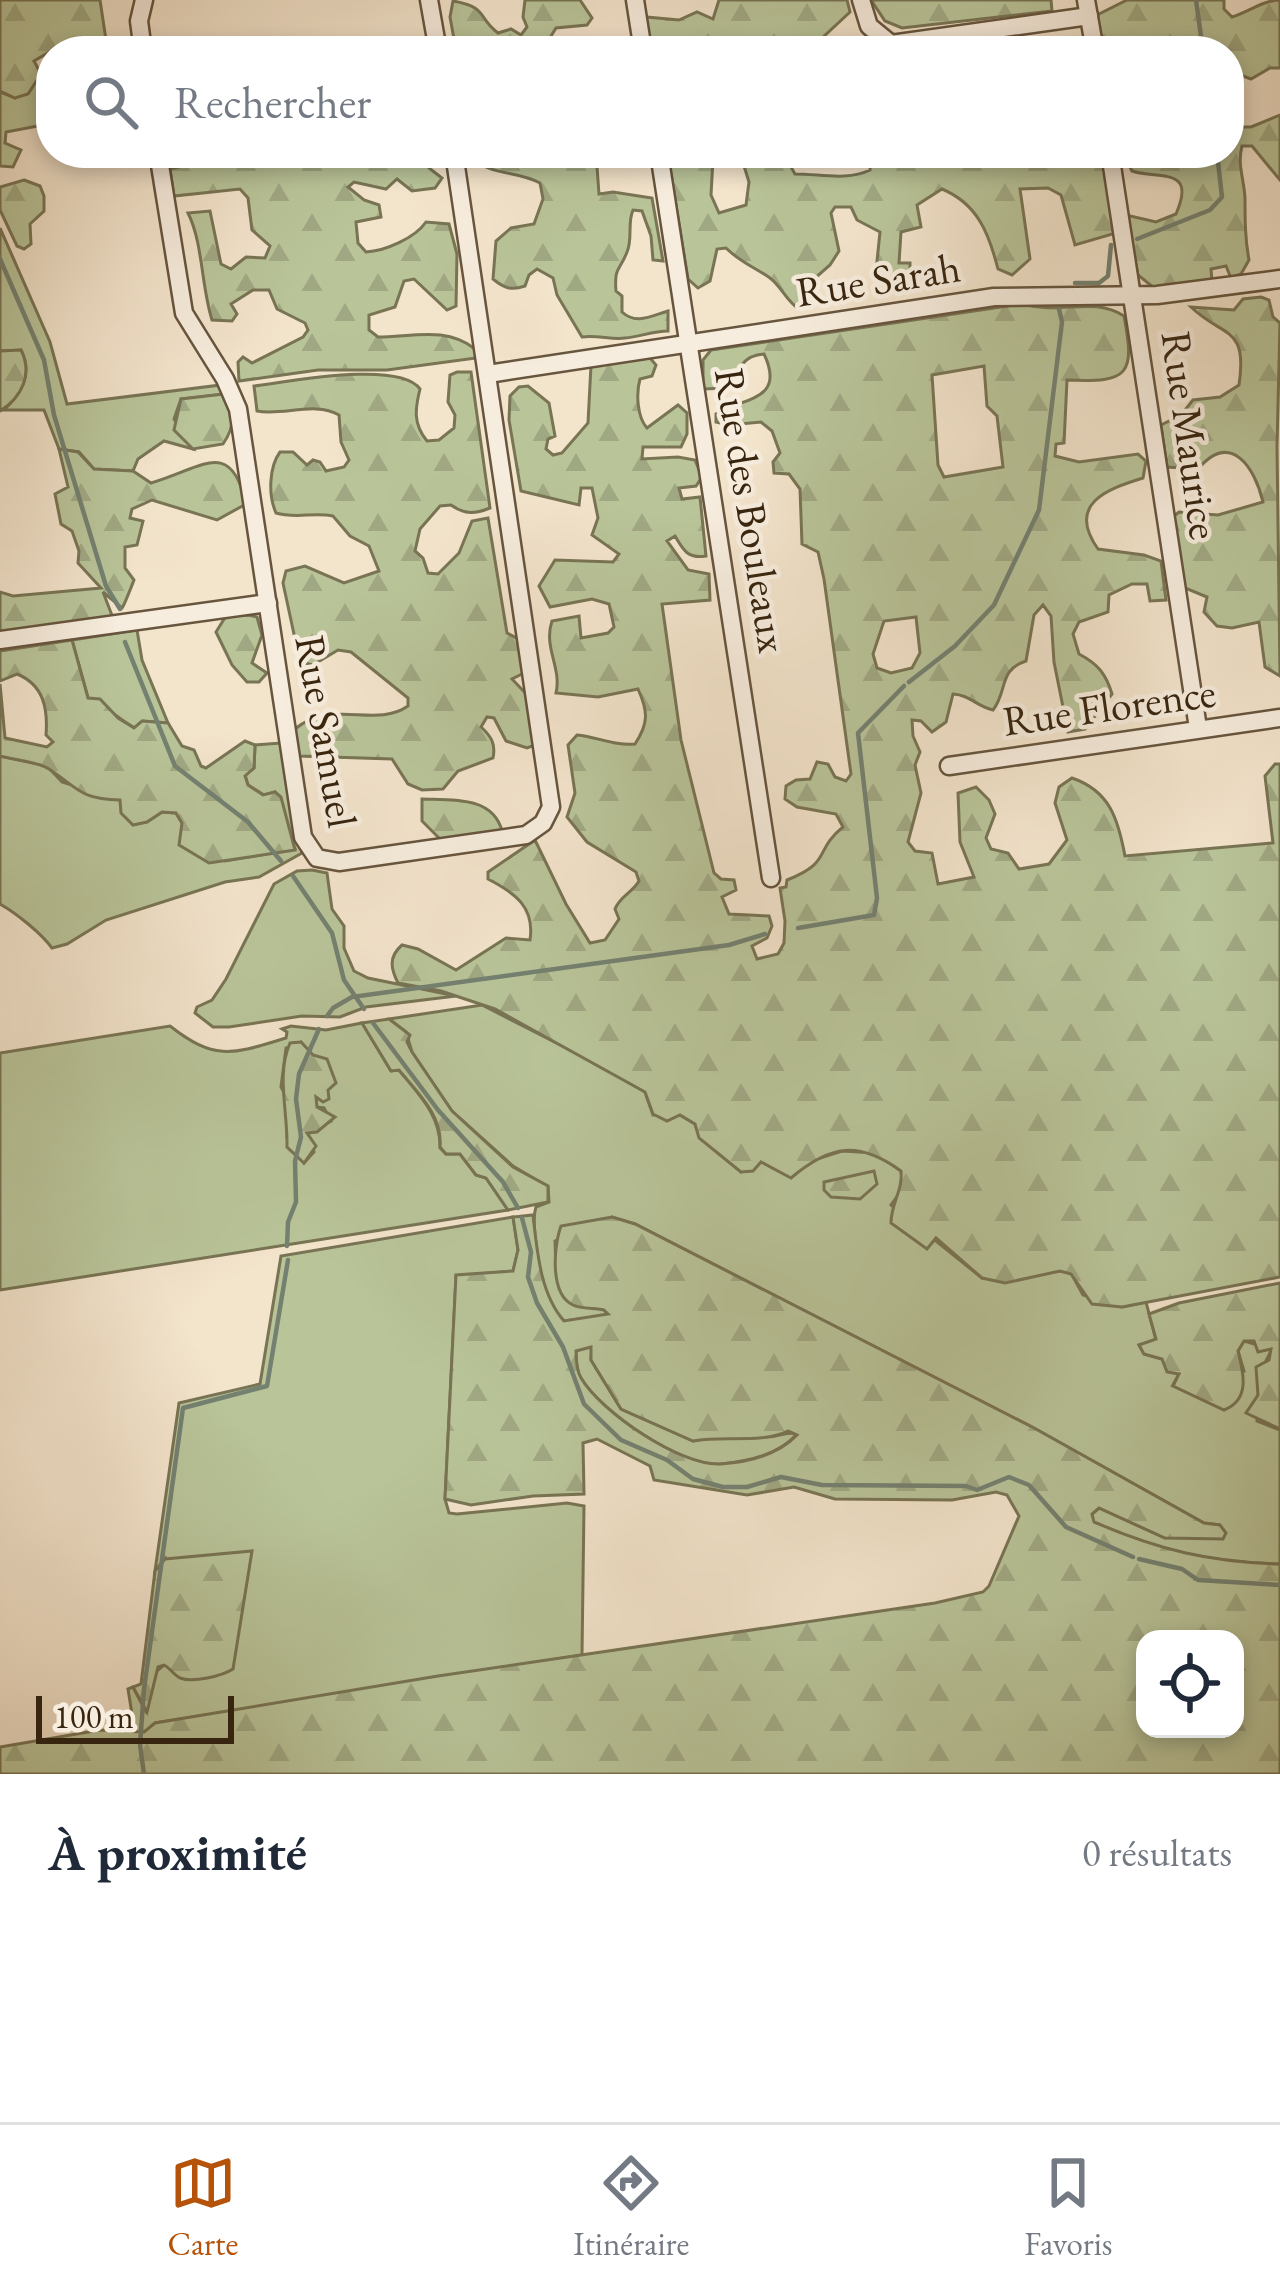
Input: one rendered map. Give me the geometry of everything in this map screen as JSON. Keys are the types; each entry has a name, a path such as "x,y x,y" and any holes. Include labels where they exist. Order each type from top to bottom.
{"street":[{"path":"140,36 144,0"},
{"path":"430,0 436,36"},
{"path":"635,0 641,36"},
{"path":"860,0 869,26 882,36"},
{"path":"936,36 1088,8"},
{"name":"Rue Samuel","path":"160,168 184,313 226,379 238,409 303,837 312,854 326,862 513,838 543,824 552,797 456,168"},
{"name":"Rue des Bouleaux","path":"661,168 771,878"},
{"name":"Rue Maurice","path":"1113,168 1198,728"},
{"name":"Rue Sarah","path":"488,374 994,297 1156,295 1280,279"},
{"path":"0,640 268,603"},
{"name":"Rue Florence","path":"949,766 1280,718"}],"green space":[{"path":"0,0 100,0 105,36 36,36 36,82 28,94 15,98 0,91"},
{"path":"525,0 580,0 592,18 587,25 556,28 551,36 453,36 450,17 453,1 464,3 498,33 511,29 521,35 527,27"},
{"path":"719,0 847,0 850,12 824,36 649,36 646,17 679,20 697,12 713,19"},
{"path":"871,0 1051,0 1052,11 902,28 885,21"},
{"path":"1127,0 1224,0 1224,9 1232,17 1280,0 1280,68 1251,79 1244,76 1244,36 1098,36 1095,16"},
{"path":"36,79 36,126 6,132 5,143 21,150 13,167 0,166 0,92 15,98"},
{"path":"1280,115 1280,180 1252,146 1244,146 1244,127"},
{"path":"429,168 442,178 435,188 412,191 397,179 386,189 354,182 348,187 379,205 381,217 356,222 358,243 366,252 374,251 407,238 426,222 449,224 457,254 456,306 447,310 414,279 404,281 395,307 369,315 369,330 378,337 452,337 475,349 476,358 239,381 238,362 243,357 252,363 308,330 305,323 277,309 269,290 253,290 231,304 237,314 232,321 212,320 188,213 210,211 221,264 231,269 246,257 265,258 270,246 252,230 248,198 240,189 174,196 170,169"},
{"path":"491,168 597,168 599,194 652,198 663,261 653,260 642,211 633,210 629,247 617,273 616,291 622,296 622,312 633,318 668,311 668,331 620,338 582,337 557,295 553,278 537,269 525,286 512,288 493,279 496,241 511,228 534,224 543,199 540,183"},
{"path":"670,168 712,168 711,195 719,213 746,205 749,182 745,168 792,168 795,174 834,176 870,168 1106,168 1116,233 1075,245 1061,195 1048,188 1020,189 1030,259 1012,275 998,269 986,232 973,212 942,189 917,205 921,227 901,232 899,263 910,263 910,273 900,284 888,286 876,271 880,232 857,220 851,207 835,207 831,213 839,251 815,278 810,304 799,309 770,278 726,248 717,249 710,281 698,288 688,279"},
{"path":"1240,168 1249,260 1241,274 1231,278 1226,266 1211,269 1212,281 1154,288 1138,275 1126,215 1156,222 1176,214 1182,188 1172,178 1132,171"},
{"path":"24,180 40,186 44,211 30,224 31,244 24,249 17,246 0,210 0,187"},
{"path":"0,228 50,342 67,404 221,385 224,394 181,399 174,419 193,449 164,441 138,459 133,471 94,469 79,452 59,449 44,410 4,410 20,390 26,367 21,350 0,351"},
{"path":"1243,299 1269,300 1273,317 1280,323 1280,676 1265,667 1259,622 1217,626 1204,612 1207,597 1185,588 1174,516 1179,512 1218,515 1263,502 1254,477 1231,453 1210,458 1198,469 1167,467 1161,425 1181,415 1193,400 1220,397 1239,385 1236,342 1191,307 1234,310"},
{"path":"1022,304 1100,307 1124,316 1127,363 1116,376 1067,380 1064,443 1056,444 1055,456 1079,462 1138,454 1146,461 1143,478 1105,493 1086,520 1098,549 1161,561 1166,600 1150,601 1147,584 1132,584 1109,595 1108,612 1079,622 1073,634 1079,654 1100,670 1112,694 1085,729 1068,732 1054,662 1051,616 1043,605 1034,615 1026,661 1007,675 993,710 953,694 946,722 932,732 921,721 912,720 920,752 915,765 921,793 908,842 915,851 932,853 938,884 974,877 960,842 958,793 976,787 995,814 986,838 991,849 1008,853 1019,869 1049,864 1067,840 1055,803 1059,787 1072,778 1104,799 1125,856 1273,843 1265,776 1280,764 1280,1277 1122,1307 1092,1304 1071,1274 1060,1271 1005,1283 982,1278 936,1238 927,1249 891,1223 901,1171 886,1161 845,1150 819,1158 791,1178 761,1162 753,1171 741,1172 699,1138 695,1124 680,1115 667,1121 653,1114 645,1092 495,1009 398,983 392,963 402,945 456,970 506,938 530,940 526,910 488,879 488,872 535,840 590,943 605,940 619,919 617,905 639,881 636,872 587,842 567,817 575,793 568,745 577,735 635,744 645,723 641,697 638,689 598,697 556,693 552,621 579,616 581,638 608,633 614,627 609,604 592,599 550,607 539,586 555,560 613,562 619,554 592,535 598,518 592,488 581,488 579,505 521,491 509,420 510,396 519,387 528,386 549,403 555,436 548,439 546,449 553,455 562,453 588,423 591,365 650,358 656,365 652,376 640,379 638,391 639,411 647,428 678,405 687,413 687,434 681,447 643,447 642,459 695,460 702,477 696,486 679,488 682,499 700,497 706,556 687,552 675,536 667,541 688,570 709,574 710,600 662,604 681,740 714,873 734,880 736,890 722,897 729,914 769,916 772,926 767,938 752,946 757,959 778,954 784,943 780,888 811,868 843,827 836,814 797,807 785,799 786,786 810,779 817,762 828,764 835,777 846,781 851,774 824,579 818,552 802,544 800,489 789,474 774,473 773,462 780,453 772,431 761,422 716,422 716,414 765,390 770,370 764,354 757,355 742,365 730,388 703,389 703,360 711,350","holes":["984,366 987,406 997,416 1003,467 944,477 938,465 932,375","916,617 920,653 912,668 891,673 877,668 873,654 884,621"]},
{"path":"21,350 26,368 23,384 0,411 0,351"},
{"path":"471,372 490,508 470,512 440,506 420,529 415,551 428,573 438,574 459,553 472,521 488,518 507,633 522,641 526,672 512,679 531,699 538,744 527,748 506,741 494,718 487,717 481,727 492,741 493,758 458,771 443,789 422,790 408,784 392,759 299,756 295,729 309,720 338,714 382,715 408,706 408,698 351,652 338,650 313,665 300,662 283,583 286,571 305,566 344,583 379,571 369,546 350,536 333,516 283,515 273,506 272,473 280,452 293,452 307,465 320,462 326,471 344,467 349,460 341,442 339,415 320,409 257,411 254,386 367,374 408,380 420,389 416,416 427,441 439,440 454,428 455,415 448,402 450,375"},
{"path":"224,394 232,419 227,437 223,444 193,449 174,430 181,399"},
{"path":"59,449 78,452 94,469 133,471 151,483 199,466 223,464 240,483 246,504 217,520 152,500 132,509 130,518 143,521 137,545 125,547 125,568 134,580 122,608 103,592 113,618 0,633 0,592 13,596 101,588 78,563 72,531 61,524 55,494 68,487"},
{"path":"226,616 257,617 262,635 252,663 267,673 259,682 247,682 232,665 216,632"},
{"path":"137,630 142,660 168,723 143,721 135,728 88,698 72,640"},
{"path":"72,640 88,698 100,699 134,728 142,721 168,723 182,746 194,750 206,768 245,741 255,745 254,768 245,776 248,785 263,795 275,792 281,797 295,850 209,863 179,845 182,823 176,813 162,812 133,825 121,813 120,800 88,795 44,766 0,756 0,684 5,738 47,747 53,742 46,735 39,691 17,674 0,681 0,651"},
{"path":"281,743 302,853 259,877 225,882 106,920 52,948 0,904 0,756 47,766 62,782 120,800 147,822 162,812 176,813 225,861 295,849 275,792 264,795 248,785 245,775 254,768 255,745"},
{"path":"422,799 481,806 490,811 502,831 441,840 422,821"},
{"path":"297,871 327,873 332,909 344,926 344,948 354,971 456,996 366,1007 340,1017 302,1016 229,1027 213,1027 195,1013 212,1000 226,979 274,884"},
{"path":"482,1005 645,1092 653,1115 680,1115 695,1124 700,1138 741,1172 761,1162 811,1161 842,1151 876,1153 901,1171 903,1188 891,1205 982,1278 1060,1271 1071,1273 1083,1295 1122,1307 1146,1302 1156,1340 1139,1345 1144,1354 1162,1359 1179,1374 1173,1385 1244,1371 1238,1351 1244,1341 1272,1349 1259,1375 1257,1421 1280,1430 1280,1564 1184,1553 1093,1522 1092,1514 1099,1508 1165,1538 1220,1525 1204,1523 1034,1428 635,1224 612,1217 555,1241 556,1271 564,1296 609,1315 564,1321 548,1297 536,1241 536,1207 549,1202 548,1187 513,1166 452,1111 412,1052 406,1032 389,1019"},
{"path":"389,1019 410,1035 407,1042 412,1052 452,1111 513,1167 548,1186 548,1202 508,1210 486,1178 476,1175 460,1154 446,1154 428,1105 399,1070 391,1071 362,1023"},
{"path":"362,1023 391,1071 399,1070 427,1106 437,1125 440,1148 446,1154 460,1154 476,1175 486,1178 508,1210 0,1290 0,1053 170,1026 200,1045 225,1052 286,1038 282,1029 291,1026 326,1030","holes":["301,1042 335,1082 316,1095 316,1107 324,1108 331,1121 308,1133 314,1152 304,1163 287,1138 286,1096 281,1087 286,1048"]},
{"path":"301,1042 313,1055 327,1059 336,1083 328,1090 329,1099 323,1102 316,1097 317,1107 335,1117 317,1132 307,1133 316,1146 304,1163 287,1147 283,1081 290,1043"},
{"path":"874,1171 877,1184 860,1199 831,1197 824,1190 824,1182"},
{"path":"533,1215 545,1285 564,1321 608,1314 573,1305 560,1291 555,1256 561,1226 612,1217 635,1224 1034,1428 1204,1523 1220,1525 1226,1533 1223,1539 1165,1538 1099,1508 1092,1514 1094,1522 1185,1553 1280,1564 1280,1774 0,1774 0,1747 100,1730 144,1732 155,1723 438,1676 935,1603 983,1592 989,1586 1019,1516 1007,1495 996,1492 952,1500 835,1499 794,1487 747,1495 654,1480 650,1466 597,1439 583,1443 584,1494 471,1505 445,1499 456,1275 513,1271 518,1250 513,1217","holes":["591,1347 591,1360 621,1409 693,1441 766,1437 788,1431 797,1435 772,1452 742,1461 704,1463 664,1447 605,1406 581,1378 576,1351"]},
{"path":"513,1217 518,1250 513,1271 456,1276 445,1499 449,1513 457,1514 567,1503 584,1506 582,1655 155,1723 135,1733 128,1689 133,1687 145,1710 153,1674 164,1665 171,1667 165,1559 155,1571 179,1403 260,1384 281,1256"},
{"path":"1280,1283 1280,1429 1246,1413 1258,1395 1256,1367 1269,1360 1271,1349 1258,1352 1254,1341 1244,1341 1238,1351 1241,1393 1224,1410 1173,1386 1179,1374 1167,1372 1162,1359 1144,1354 1139,1345 1156,1339 1149,1314 1179,1303"},
{"path":"592,1346 591,1360 621,1409 693,1441 797,1434 772,1452 742,1461 705,1463 685,1457 623,1421 591,1391 578,1372 576,1350"},
{"path":"252,1551 233,1669 192,1680 180,1678 164,1665 158,1667 147,1712 133,1687 141,1684 155,1571 165,1559"}],"waterway":[{"path":"1196,0 1201,36"},
{"path":"1137,239 1210,210 1222,197 1219,168"},
{"path":"1075,283 1099,283 1108,276 1111,245"},
{"path":"0,259 44,360 54,415 106,586 120,609"},
{"path":"909,682 955,646 994,605 1039,510 1062,322 1059,309"},
{"path":"125,642 175,766 248,822 281,861"},
{"path":"798,928 874,915 877,898 858,733 904,686"},
{"path":"293,876 332,933 344,980 364,1009"},
{"path":"327,1016 352,997 729,945 765,934"},
{"path":"373,1023 438,1110 503,1182 518,1208"},
{"path":"287,1246 301,1137 296,1099 299,1074 319,1029"},
{"path":"522,1218 531,1252 528,1277 537,1303 563,1347 584,1404 621,1440 667,1460 693,1479 723,1487 747,1487 781,1477 822,1485 966,1486 977,1490 1009,1477 1029,1485 1066,1527 1133,1557"},
{"path":"144,1774 140,1745 144,1689 183,1408 267,1386 288,1260"},
{"path":"1139,1559 1182,1569 1198,1580 1280,1585"}]}
